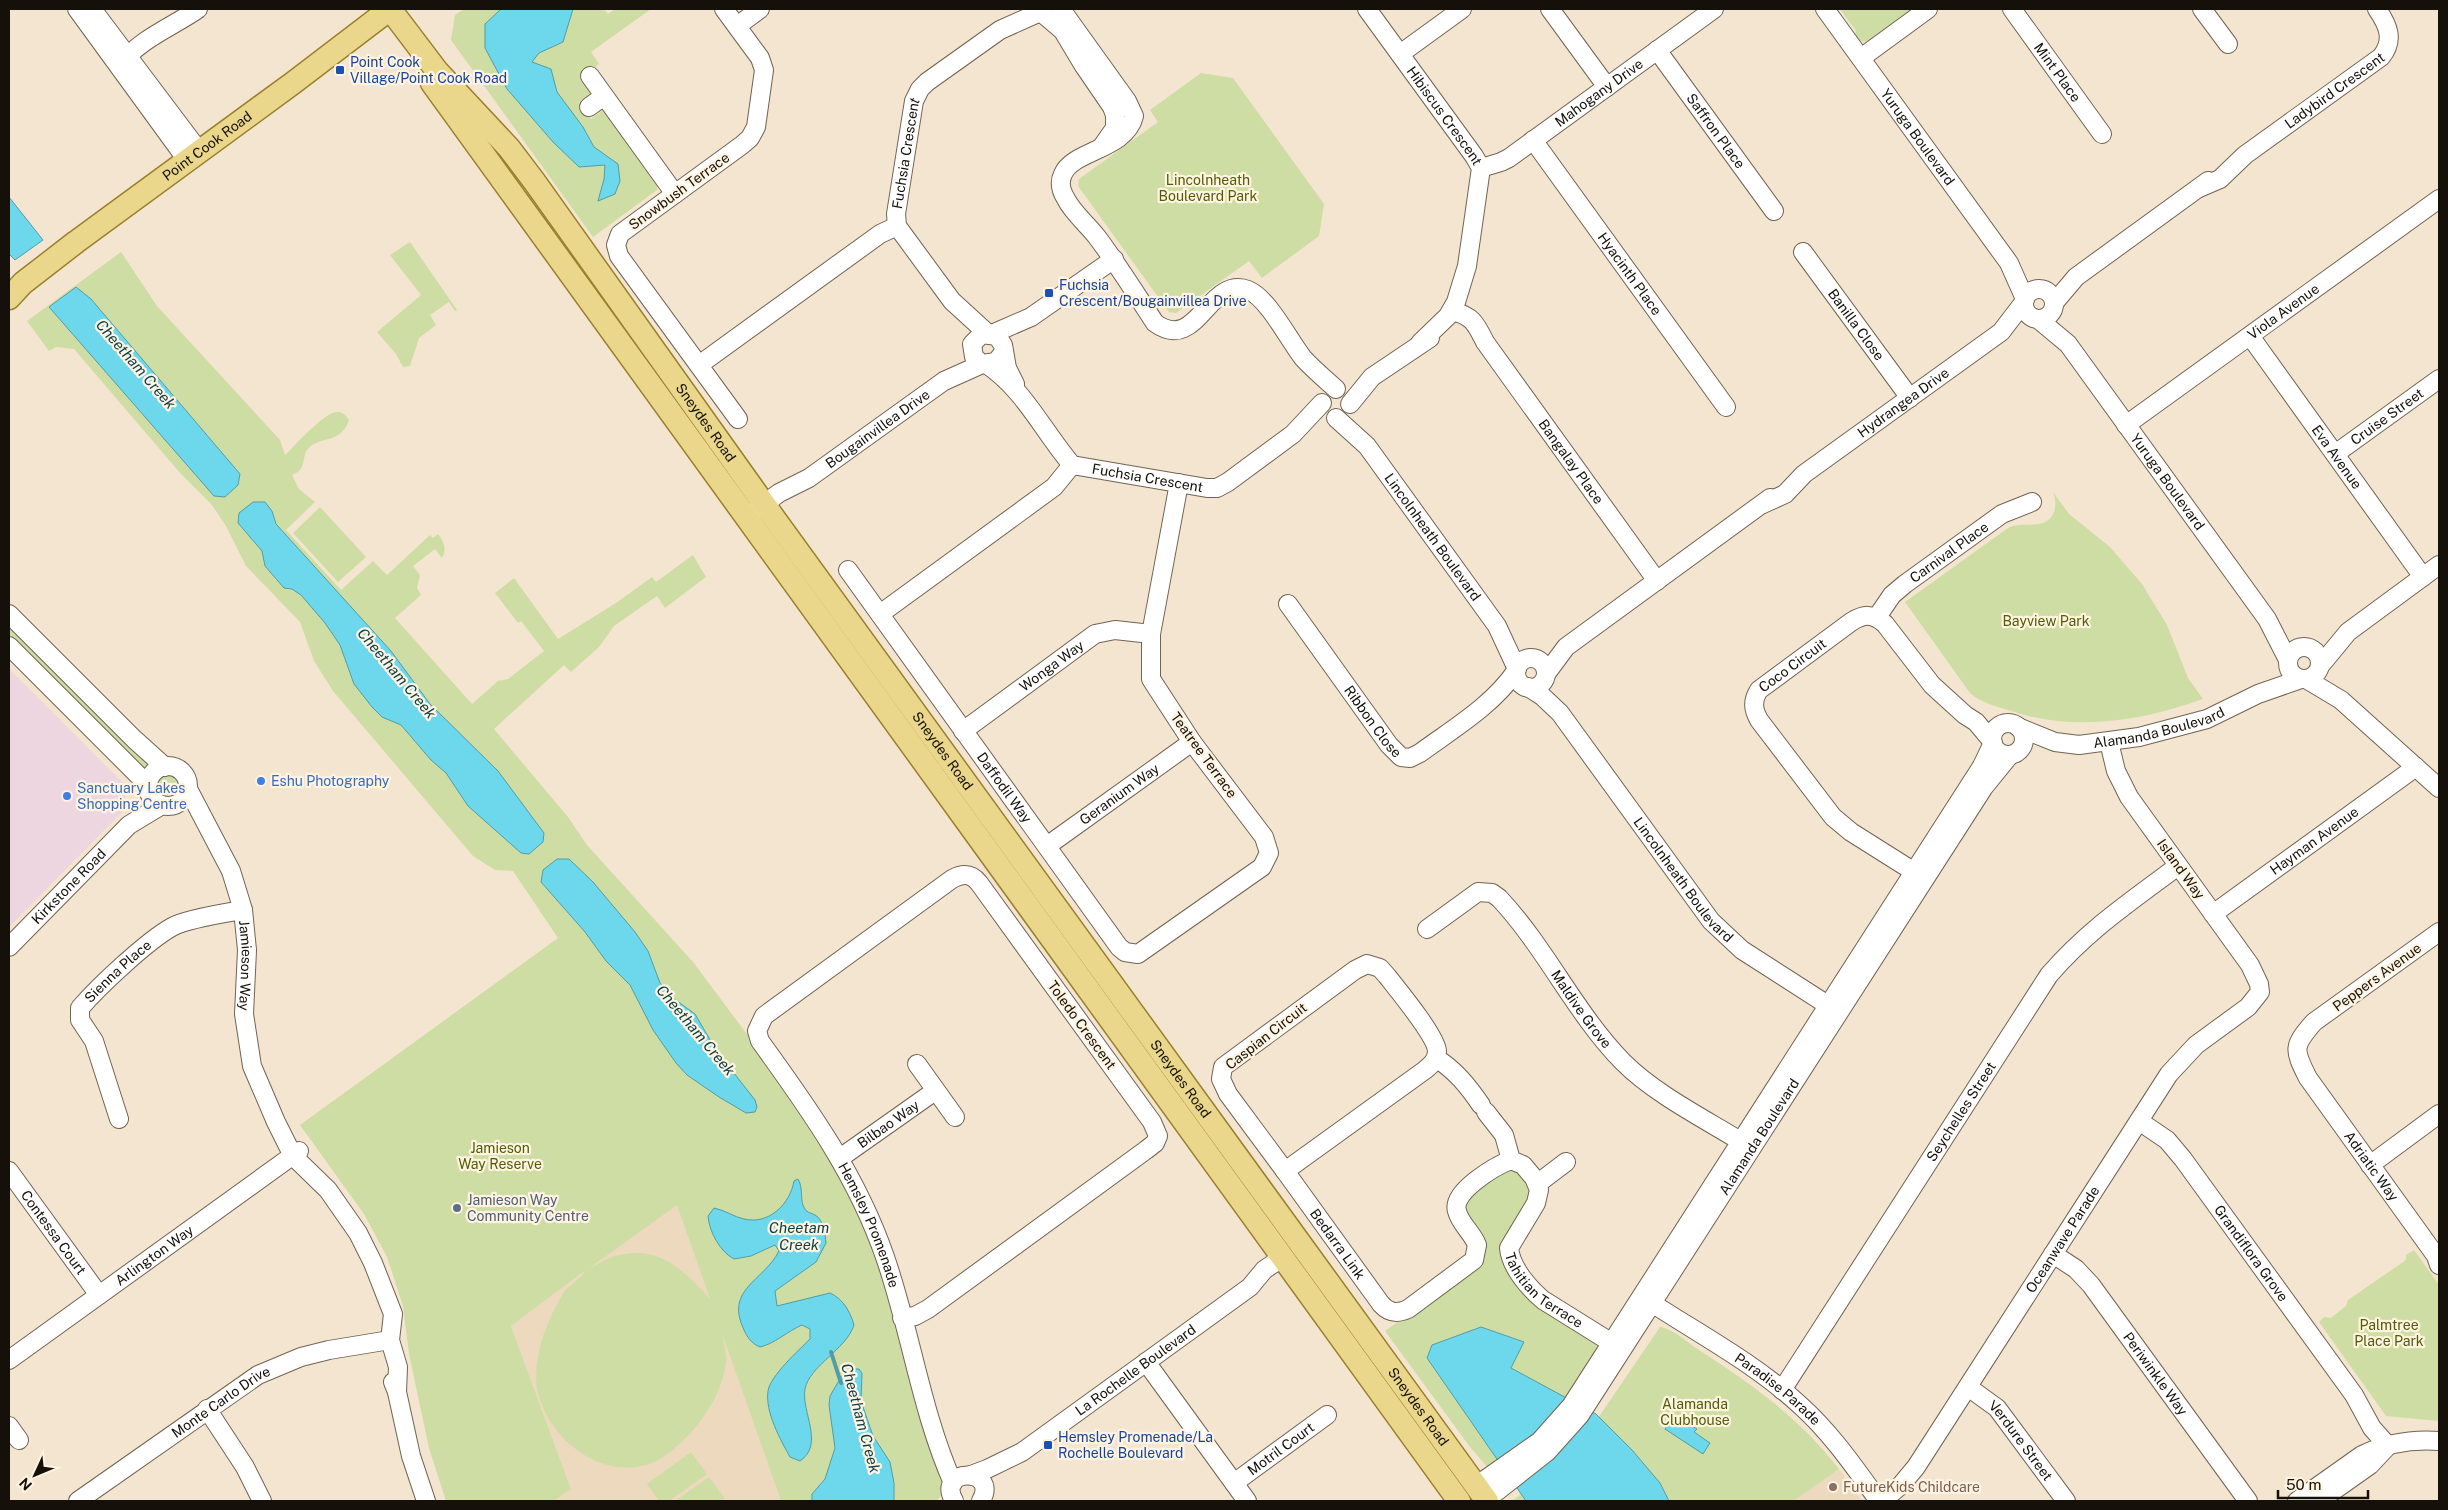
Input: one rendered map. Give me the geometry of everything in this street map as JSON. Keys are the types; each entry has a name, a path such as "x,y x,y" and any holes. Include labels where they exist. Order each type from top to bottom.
{"main road":[{"name":"Point Cook Road","path":"14,291 388,11"},
{"name":"Sneydes Road","path":"388,11 437,71 510,148 768,509 1304,1248 1479,1498"},
{"name":"Sneydes Road","path":"388,11 750,522 1459,1501"},
{"path":"1286,1262 1304,1248"}],"street":[{"path":"77,9 126,62"},
{"path":"92,9 126,62 193,156"},
{"path":"126,62 142,44 176,25 198,9"},
{"name":"Snowbush Terrace","path":"724,9 760,58 764,70 756,127 750,138 742,145 620,234 616,245 620,256 738,419"},
{"path":"736,26 760,9"},
{"name":"Fuchsia Crescent","path":"1000,30 1019,9"},
{"path":"1062,9 1133,112 1133,122 1128,130 1118,139 1068,166 1062,175 1061,188 1066,200 1114,259 1155,323 1165,330 1176,331 1185,328 1221,294 1233,288 1247,290 1260,298 1305,360 1338,390 1347,395 1350,405 1346,413 1335,418 1325,413 1305,360"},
{"name":"Hibiscus Crescent","path":"1338,390 1372,377 1458,314 1481,168 1368,9"},
{"path":"1400,54 1462,9"},
{"path":"1550,9 1607,87"},
{"name":"Mahogany Drive","path":"1481,168 1501,162 1714,9"},
{"name":"Yuruga Boulevard","path":"1825,9 2009,263 2024,300"},
{"path":"1860,58 1928,9"},
{"name":"Mint Place","path":"2012,9 2102,134"},
{"path":"2202,9 2228,44"},
{"name":"Ladybird Crescent","path":"2054,304 2076,277 2199,188 2224,166 2245,155 2381,56 2386,49 2389,33 2377,9"},
{"path":"1042,11 1063,30 1115,115 1115,128 1103,146"},
{"name":"Fuchsia Crescent","path":"972,346 952,301 897,226 896,214 914,101 920,89 927,82 1000,30 1042,11"},
{"name":"Saffron Place","path":"1657,50 1774,211"},
{"path":"590,76 675,194"},
{"path":"589,107 604,96"},
{"path":"1115,115 1133,112"},
{"name":"Hyacinth Place","path":"1533,140 1726,407"},
{"name":"Viola Avenue","path":"2126,425 2439,199"},
{"path":"699,365 880,234 897,226"},
{"name":"Banilla Close","path":"1803,252 1910,398"},
{"path":"1031,317 996,362 984,364 974,357 972,346 978,336 1031,317 1114,259"},
{"name":"Yuruga Boulevard","path":"2009,263 2041,289"},
{"name":"Ladybird Crescent","path":"2041,289 2076,277"},
{"path":"2041,289 2050,294 2054,304 2051,314 2037,319 2028,315 2024,300 2031,291 2041,289"},
{"name":"Hydrangea Drive","path":"2001,332 2024,300"},
{"name":"Fuchsia Crescent","path":"952,301 989,333"},
{"name":"Yuruga Boulevard","path":"2054,304 2068,344"},
{"name":"Bangalay Place","path":"1458,314 1485,342 1657,581"},
{"name":"Yuruga Boulevard","path":"2037,319 2068,344 2267,619 2288,662"},
{"name":"Hydrangea Drive","path":"1545,675 1566,647 1763,504 1778,492 1787,481 1804,474 2001,332 2037,319"},
{"path":"989,333 1000,340 1003,352"},
{"name":"Eva Avenue","path":"2250,336 2423,577"},
{"name":"Bougainvillea Drive","path":"944,381 972,346"},
{"name":"Fuchsia Crescent","path":"1003,352 1020,394"},
{"name":"Fuchsia Crescent","path":"984,364 997,371 1020,394 1072,465 1179,484 1217,488 1293,434 1322,402"},
{"name":"Bougainvillea Drive","path":"750,522 768,509 779,493 809,478 944,381 984,364"},
{"name":"Hibiscus Crescent","path":"1350,405 1372,377"},
{"name":"Cruise Street","path":"2335,454 2439,379"},
{"path":"1322,402 1327,392 1338,390"},
{"name":"Lincolnheath Boulevard","path":"1350,405 1367,446"},
{"name":"Fuchsia Crescent","path":"1293,434 1335,418"},
{"name":"Lincolnheath Boulevard","path":"1335,418 1367,446 1498,626 1532,658"},
{"path":"880,614 1054,487 1072,465"},
{"name":"Teatree Terrace","path":"1132,954 1144,952 1262,867 1267,860 1269,846 1192,742 1151,679 1151,634 1179,484"},
{"name":"Carnival Place","path":"1877,617 1892,595 1905,584 2002,514 2032,502"},
{"path":"2303,679 2314,675 2319,666 2348,632 2439,566"},
{"name":"Daffodil Way","path":"848,570 1120,947 1125,952 1132,954"},
{"name":"Ribbon Close","path":"1288,604 1389,745 1401,757 1410,758 1420,753 1484,706 1504,687 1517,670"},
{"name":"Jamieson Way","path":"9,614 134,739 165,767 171,767 182,772 188,783 188,789 230,871 243,910 247,950 244,996 245,1032 252,1066 271,1108 288,1128 296,1153 319,1170 328,1190 366,1248 393,1314 386,1340 398,1366 397,1392 411,1456 426,1501"},
{"name":"Coco Circuit","path":"1877,617 1869,615 1860,616 1759,690 1753,703 1754,711 1833,817 1851,832 1920,875"},
{"path":"1877,617 1885,624 1936,688 1965,715 1995,736 2001,753 2013,754 2024,740 2018,727 2010,724 1995,736"},
{"name":"Yuruga Boulevard","path":"2267,619 2305,647"},
{"name":"Lincolnheath Boulevard","path":"1498,626 1517,670"},
{"name":"Wonga Way","path":"964,731 1095,634 1115,630 1151,634"},
{"path":"2348,632 2293,651 2288,662 2290,671 2341,700 2439,788"},
{"name":"Jamieson Way","path":"9,646 148,787 153,799 192,814 206,826"},
{"name":"Hydrangea Drive","path":"1532,658 1566,647"},
{"path":"2305,647 2315,652 2319,666 2341,700"},
{"path":"1532,658 1542,664 1545,675 1537,686 1527,687 1519,681 1517,670 1522,661 1532,658"},
{"name":"Alamanda Boulevard","path":"2258,694 2288,662"},
{"name":"Lincolnheath Boulevard","path":"1545,675 1560,713"},
{"name":"Alamanda Boulevard","path":"2018,727 2055,742 2079,745 2110,742 2191,725 2258,694 2303,679"},
{"name":"Lincolnheath Boulevard","path":"1527,687 1542,696 1560,713 1711,920 1742,950 1834,1009"},
{"name":"Ribbon Close","path":"1484,706 1527,687"},
{"name":"Alamanda Boulevard","path":"1479,1498 1502,1478 1557,1442 1646,1300 1920,875 1982,766 1995,736"},
{"name":"Geranium Way","path":"1047,846 1192,742"},
{"name":"Alamanda Boulevard","path":"1920,875 1984,787 2013,754 2055,742"},
{"name":"Island Way","path":"2110,742 2116,770 2124,788 2250,965 2259,984 2260,992"},
{"path":"148,787 154,773 165,767"},
{"name":"Hayman Avenue","path":"2213,914 2416,767"},
{"name":"Kirkstone Road","path":"130,826 148,787"},
{"path":"168,805 183,799 188,789"},
{"name":"Kirkstone Road","path":"9,947 130,826 168,805"},
{"name":"Seychelles Street","path":"1782,1390 2049,975 2076,944 2100,923 2178,866"},
{"name":"Toledo Crescent","path":"757,1026 764,1016 952,879 967,875 980,883 1155,1128 1156,1140 1146,1150 928,1309 915,1316 902,1318"},
{"name":"Maldive Grove","path":"1427,929 1478,892 1492,893 1499,898 1596,1030 1623,1062 1656,1088 1746,1144"},
{"name":"Sienna Place","path":"120,1117 94,1041 80,1020 80,1008 90,996 149,944 173,926 243,910"},
{"name":"Peppers Avenue","path":"2291,1045 2314,1022 2439,932"},
{"name":"Caspian Circuit","path":"1285,1171 1224,1086 1221,1074 1229,1061 1354,970 1367,964 1380,968 1387,976 1433,1039 1437,1051 1436,1058"},
{"name":"Oceanwave Parade","path":"1881,1501 1908,1478 2169,1074 2188,1052 2248,1007 2260,992"},
{"name":"Hemsley Promenade","path":"757,1026 760,1041 819,1123 840,1158 878,1238 930,1422 938,1444 959,1484 980,1479 984,1498"},
{"name":"Adriatic Way","path":"2291,1045 2308,1078 2438,1260"},
{"path":"1285,1171 1425,1070 1436,1058 1461,1078 1504,1135 1510,1160 1523,1165 1538,1184 1566,1162"},
{"path":"917,1064 955,1117"},
{"name":"Bilbao Way","path":"840,1158 936,1091"},
{"path":"2370,1165 2439,1114"},
{"name":"Grandiflora Grove","path":"2139,1121 2167,1140 2183,1159 2354,1395 2380,1422 2388,1446"},
{"name":"Arlington Way","path":"9,1360 296,1153"},
{"name":"Bedarra Link","path":"1285,1171 1378,1300 1387,1310 1395,1312 1408,1309 1474,1260 1477,1245 1458,1215 1456,1207 1458,1199 1466,1189 1482,1177 1510,1160"},
{"name":"Contessa Court","path":"9,1171 99,1295"},
{"name":"Tahitian Terrace","path":"1538,1184 1539,1190 1536,1203 1509,1248 1513,1263 1535,1293 1543,1300 1617,1346"},
{"name":"Periwinkle Way","path":"2054,1254 2076,1269 2091,1285 2248,1501"},
{"name":"La Rochelle Boulevard","path":"959,1484 1022,1452 1250,1287 1270,1279 1286,1262"},
{"name":"Paradise Parade","path":"1646,1300 1751,1367 1782,1390 1824,1429 1881,1501"},
{"name":"Monte Carlo Drive","path":"78,1501 248,1380 281,1365 329,1350 386,1340"},
{"path":"1146,1362 1247,1501"},
{"name":"Verdure Street","path":"1968,1387 1997,1408 2066,1501"},
{"path":"207,1409 245,1467 262,1501"},
{"name":"Motril Court","path":"1234,1483 1329,1413"},
{"path":"2297,1501 2362,1455 2412,1440 2439,1441"},
{"path":"2319,1501 2370,1465 2388,1446"},
{"name":"La Rochelle Boulevard","path":"984,1498 1022,1452"},
{"path":"941,1501 959,1484"}],"shaded area":[{"name":"Sanctuary Lakes Shopping Centre","path":"9,669 124,784 126,808 9,927"},
{"path":"677,1204 781,1501 554,1501 571,1489 511,1326"},
{"name":"FutureKids Childcare","path":"1839,1469 1862,1501 1794,1501"}],"green space":[{"path":"464,9 604,9 608,14 615,9 651,9 591,52 599,64 582,77 593,92 579,102 591,119 604,109 658,183 657,190 593,237 451,40 455,15"},
{"path":"1840,9 1920,9 1869,42 1861,41 1855,36 1856,31"},
{"name":"Lincolnheath Boulevard Park","path":"1201,73 1233,78 1324,204 1319,236 1262,278 1249,261 1176,313 1169,312 1078,186 1079,179 1158,122 1150,110"},
{"path":"410,242 457,310 455,311 449,302 430,315 436,325 419,338 410,366 403,367 396,354 377,332 421,295 390,255"},
{"name":"Jamieson Way Reserve","path":"121,252 157,306 280,440 285,455 327,416 334,412 344,414 349,420 345,428 335,437 311,446 306,451 301,468 292,475 299,489 315,502 286,530 341,590 373,561 387,575 430,535 433,538 438,534 444,546 442,558 435,549 413,566 420,575 417,588 421,595 395,618 472,704 498,681 508,679 544,651 521,621 518,623 495,593 514,578 558,639 616,603 652,577 656,582 693,555 706,577 665,608 657,596 614,626 599,647 571,672 564,665 494,729 568,817 587,845 693,962 817,1128 865,1218 943,1466 945,1490 937,1501 781,1501 723,1336 726,1362 719,1389 700,1422 672,1450 653,1463 628,1468 611,1466 594,1460 578,1451 553,1425 544,1410 538,1393 536,1377 539,1350 550,1317 564,1292 585,1271 511,1326 571,1489 554,1501 446,1501 429,1448 409,1354 403,1306 387,1257 364,1214 300,1125 558,938 513,871 495,870 473,856 333,691 314,661 300,622 246,566 226,526 212,505 181,474 74,349 56,347 49,351 27,321","holes":["677,1205 710,1299 680,1269 658,1257 631,1253 612,1257 591,1267"]},
{"name":"Bayview Park","path":"2053,492 2069,514 2110,547 2142,584 2167,625 2188,678 2203,699 2155,714 2106,721 2081,722 2032,717 1988,703 1970,693 1905,602 2008,528 2046,522 2055,509"},
{"path":"320,507 366,557 338,582 293,533"},
{"path":"9,621 152,765 145,770 9,638"},
{"path":"167,775 174,778 177,785 174,792 167,795 160,792 157,785 160,778"},
{"path":"1509,1167 1524,1174 1534,1195 1504,1251 1596,1343 1595,1356 1587,1373 1572,1391 1535,1428 1489,1469 1470,1447 1385,1331 1475,1267 1482,1258 1483,1244 1466,1220 1464,1212 1466,1196"},
{"name":"Palmtree Place Park","path":"2414,1250 2439,1285 2439,1421 2386,1416 2319,1322 2324,1317 2331,1318 2346,1306 2348,1300 2406,1260 2406,1255"},
{"name":"Alamanda Clubhouse","path":"1660,1327 1678,1335 1736,1374 1773,1402 1824,1450 1839,1469 1794,1501 1512,1501 1546,1474 1596,1421"},
{"path":"691,1452 707,1474 669,1501 659,1501 647,1484"},
{"path":"709,1477 725,1499 675,1501"}],"water":[{"path":"501,9 573,9 563,42 539,53 532,62 551,69 557,92 583,127 594,147 618,164 620,181 615,194 598,201 604,179 605,165 579,167 553,142 507,89 485,48 485,24"},
{"path":"9,197 43,240 15,260 9,254"},
{"path":"76,287 91,299 240,474 238,485 225,497 214,496 49,307"},
{"path":"253,502 265,502 272,511 276,524 391,651 430,704 498,771 544,833 543,842 529,854 521,853 468,806 446,773 431,760 401,725 382,717 372,707 354,684 340,645 325,623 301,595 292,589 284,588 265,566 262,551 238,523 239,513"},
{"path":"557,859 569,859 593,882 635,932 648,951 660,983 673,998 695,1014 716,1050 755,1100 757,1107 755,1112 746,1113 719,1097 687,1075 676,1063 653,1030 630,985 606,961 585,932 541,882 543,870"},
{"name":"Cheetam Creek","path":"798,1179 803,1206 820,1220 824,1228 826,1243 816,1262 775,1291 777,1306 830,1293 845,1306 854,1325 844,1342 808,1380 805,1398 812,1437 811,1446 807,1454 800,1461 790,1457 778,1434 769,1408 768,1391 779,1371 810,1339 810,1329 802,1325 771,1343 760,1347 750,1340 739,1316 739,1305 742,1295 779,1251 775,1245 751,1256 734,1259 724,1251 716,1240 708,1216 714,1208 744,1219 762,1219 770,1216 783,1205 792,1189 794,1181"},
{"path":"1481,1327 1524,1342 1511,1368 1596,1414 1632,1450 1660,1483 1669,1501 1526,1501 1427,1358 1432,1345"},
{"path":"854,1369 859,1369 862,1373 861,1401 873,1436 890,1462 894,1483 894,1501 812,1501 812,1494 825,1479 835,1448 829,1405 830,1396 841,1377"},
{"path":"1674,1415 1697,1429 1694,1432 1710,1443 1703,1454 1665,1429"}],"waterway":[{"name":"Cheetham Creek","path":"831,1352 841,1383"}],"place":[{"name":"Point Cook Village/Point Cook Road","path":"340,70"},
{"name":"Fuchsia Crescent/Bougainvillea Drive","path":"1049,293"},
{"name":"Eshu Photography","path":"261,781"},
{"name":"Sanctuary Lakes Shopping Centre","path":"67,796"},
{"name":"Jamieson Way Community Centre","path":"457,1208"},
{"name":"Hemsley Promenade/La Rochelle Boulevard","path":"1048,1445"},
{"name":"FutureKids Childcare","path":"1833,1487"}]}
